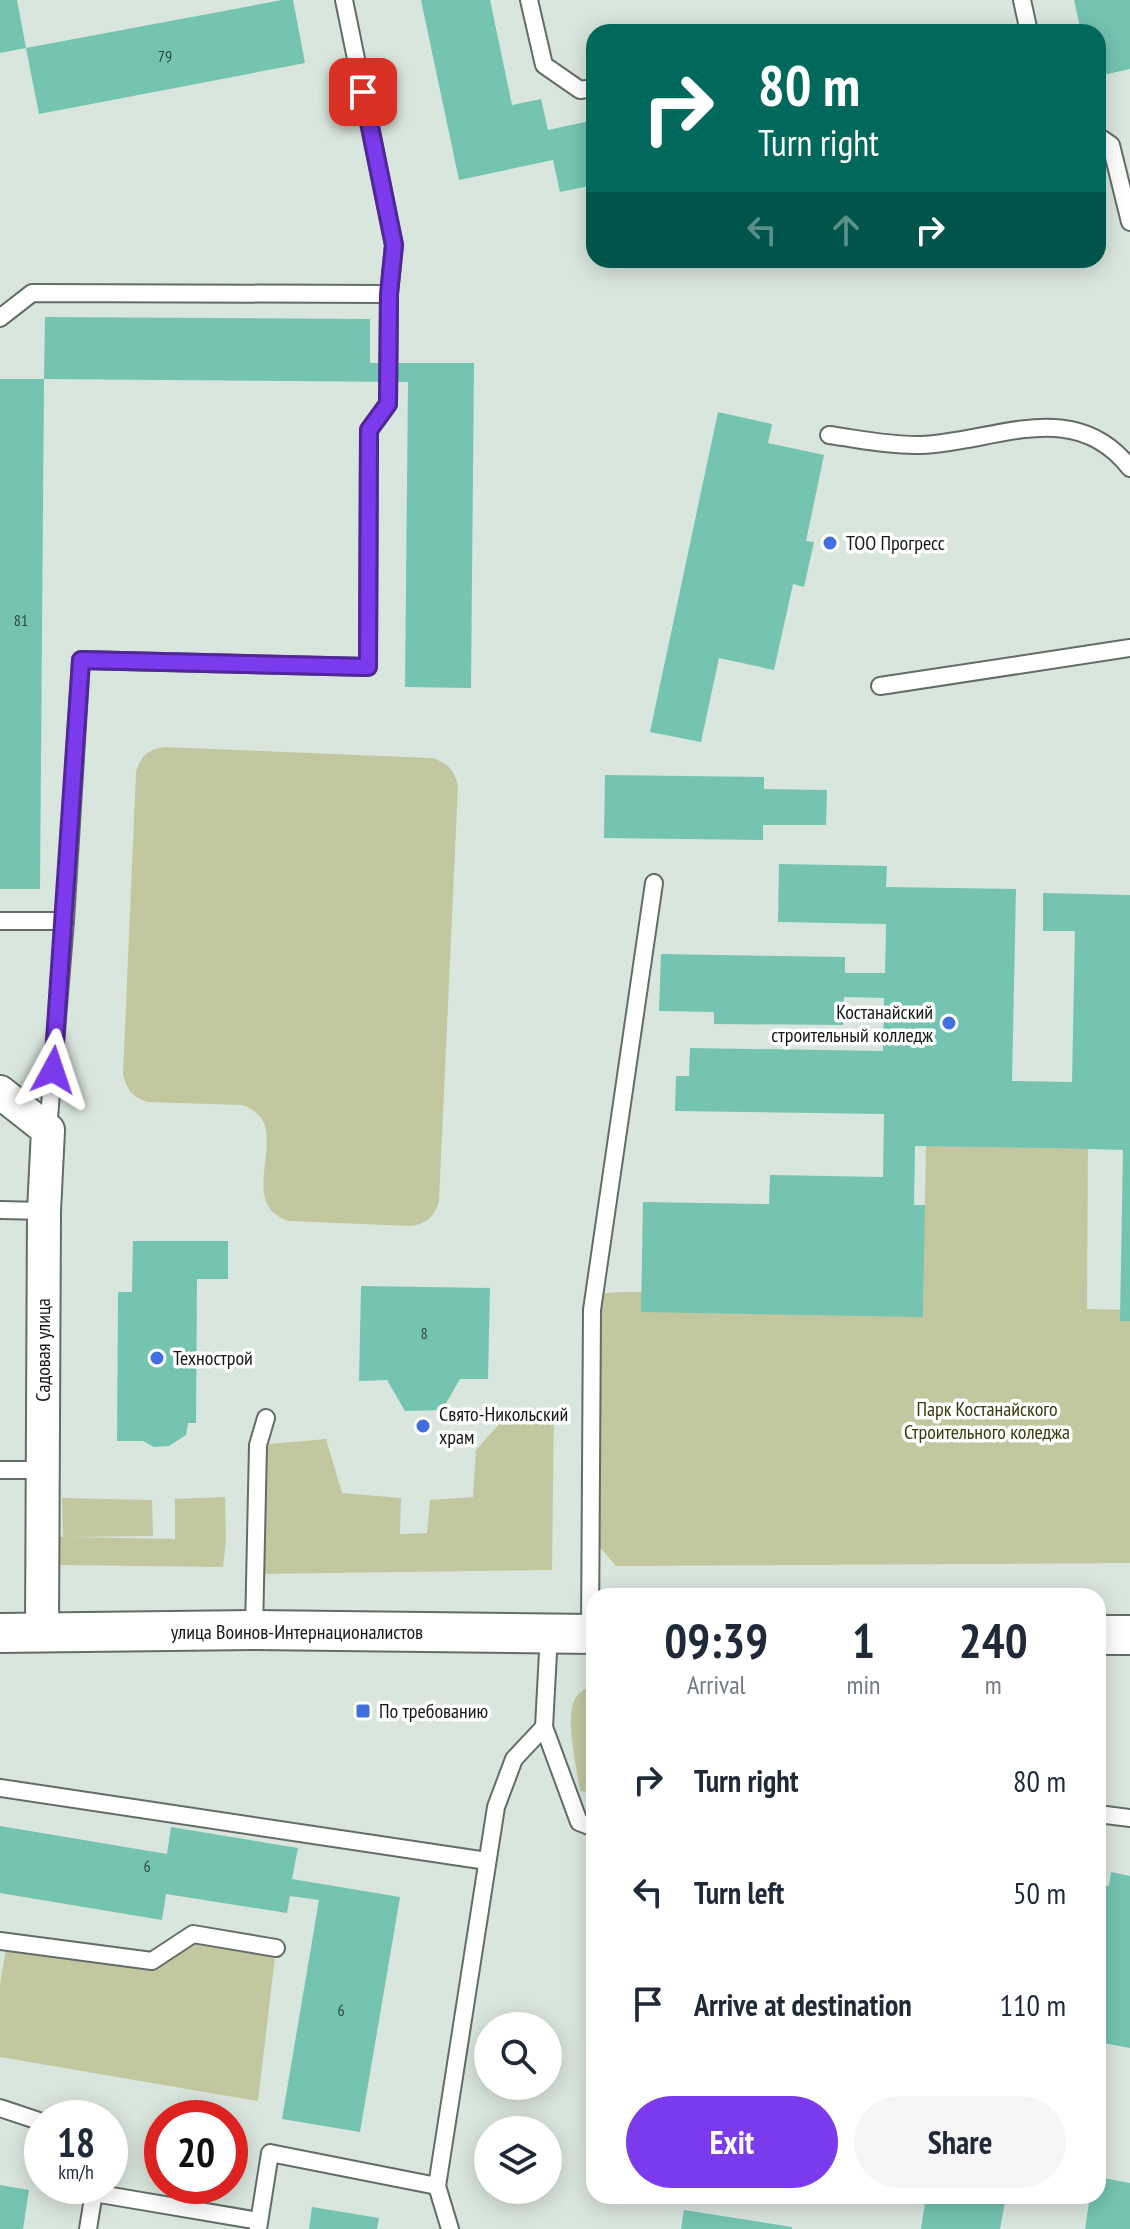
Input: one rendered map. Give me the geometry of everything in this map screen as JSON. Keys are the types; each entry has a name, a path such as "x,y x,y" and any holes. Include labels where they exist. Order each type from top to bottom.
{"street":[{"path":"0,1092 48,1130"},
{"name":"Садовая улица","path":"42,1632 44,1211 48,1130"},
{"name":"улица Воинов-Интернационалистов","path":"0,1633 254,1630 586,1634"},
{"path":"1106,1635 1130,1635"}],"lane":[{"path":"48,1130 81,660 368,667 369,430 388,404 389,294 394,245 344,0"},
{"path":"529,0 544,65 580,90 586,89"},
{"path":"1022,0 1027,24"},
{"path":"1106,142 1111,145 1130,222"},
{"path":"0,318 32,293 389,294"},
{"path":"829,435 920,445 1026,428 1067,427 1099,439 1130,468"},
{"path":"880,686 1130,648"},
{"path":"592,1588 592,1310 654,883"},
{"path":"0,921 65,921"},
{"path":"0,1210 44,1211"},
{"path":"254,1630 258,1445 266,1418"},
{"path":"0,1470 43,1470"},
{"path":"549,1634 544,1727 579,1822 586,1825"},
{"path":"450,2229 437,2186 496,1807 514,1759 544,1727"},
{"path":"0,1788 487,1861"},
{"path":"1106,1815 1130,1818"},
{"path":"0,1941 152,1961 193,1934 276,1948"},
{"path":"0,2108 24,2116"},
{"path":"128,2197 258,2225 270,2153 437,2186"},
{"path":"88,2229 92,2204"}],"green space":[{"path":"164,747 432,758 452,771 458,786 439,1201 426,1221 411,1226 289,1221 272,1212 265,1198 266,1128 258,1114 242,1105 148,1102 128,1089 123,1074 136,772 146,755"},
{"name":"Парк Костанайского Строительного коледжа","path":"1088,1143 1087,1309 1130,1310 1130,1563 616,1566 598,1545 595,1294 923,1293 926,1146"},
{"path":"513,1409 554,1409 552,1570 256,1574 258,1445 326,1439 342,1493 401,1498 400,1534 427,1533 430,1500 473,1497 476,1450"},
{"path":"225,1497 223,1567 61,1565 43,1537 63,1537 62,1498 152,1500 153,1536 70,1537 175,1539 175,1499"},
{"path":"586,1689 586,1792 580,1791 571,1720 576,1698"},
{"path":"195,1943 276,1948 258,2101 0,2057 0,1984 6,1949 154,1969"}],"building":[{"path":"0,0 17,0 26,48 0,53"},
{"path":"293,0 305,63 39,114 26,48"},
{"path":"421,0 490,0 512,105 541,99 548,130 586,122 586,187 560,192 553,160 459,180"},
{"path":"1074,0 1130,0 1130,69 1106,74 1106,24 1079,24"},
{"path":"45,317 370,319 370,363 474,363 471,688 405,687 408,382 44,379"},
{"path":"0,379 44,379 40,889 0,889"},
{"path":"718,412 772,424 768,443 824,455 806,541 814,542 804,587 793,584 774,670 719,658 701,742 650,732"},
{"path":"605,775 764,777 764,789 827,790 826,825 763,825 763,840 604,838"},
{"path":"779,864 887,866 886,887 1016,889 1012,1081 1072,1082 1075,931 1043,931 1043,893 1130,895 1130,1321 1120,1321 1123,1150 1054,1148 915,1146 914,1205 925,1205 923,1317 641,1312 643,1202 769,1204 770,1175 883,1177 884,1114 675,1111 676,1076 689,1076 690,1048 883,1051 884,998 844,997 843,1025 714,1024 714,1012 659,1011 661,954 845,957 845,973 885,973 886,924 778,922"},
{"name":"Технострой","path":"133,1241 228,1241 228,1279 197,1279 196,1423 188,1423 186,1435 169,1446 154,1447 143,1441 117,1441 118,1292 132,1292"},
{"path":"361,1286 490,1288 488,1379 460,1379 442,1410 405,1411 387,1380 359,1381"},
{"path":"0,1826 167,1854 171,1827 298,1848 292,1879 400,1897 360,2132 282,2119 319,1900 290,1896 287,1913 166,1894 162,1920 0,1893"},
{"path":"1111,1872 1130,1876 1130,2048 1106,2044 1106,1885 1109,1886"},
{"path":"1106,2178 1130,2183 1130,2229 1085,2229 1089,2204 1106,2204"},
{"path":"0,2185 24,2189 24,2204 27,2204 23,2229 0,2229"},
{"path":"925,2204 1005,2204 1000,2229 921,2229"},
{"path":"312,2207 379,2218 377,2229 309,2229"},
{"path":"684,2210 792,2227 792,2229 681,2229"}],"place":[{"name":"ТОО Прогресс","path":"830,543"},
{"name":"Костанайский строительный колледж","path":"949,1023"},
{"name":"Технострой","path":"157,1358"},
{"name":"Свято-Никольский храм","path":"423,1426"},
{"name":"По требованию","path":"363,1711"}],"route":[{"path":"53,1070 81,660 368,667 369,430 388,404 389,294 394,245 363,92"}]}
